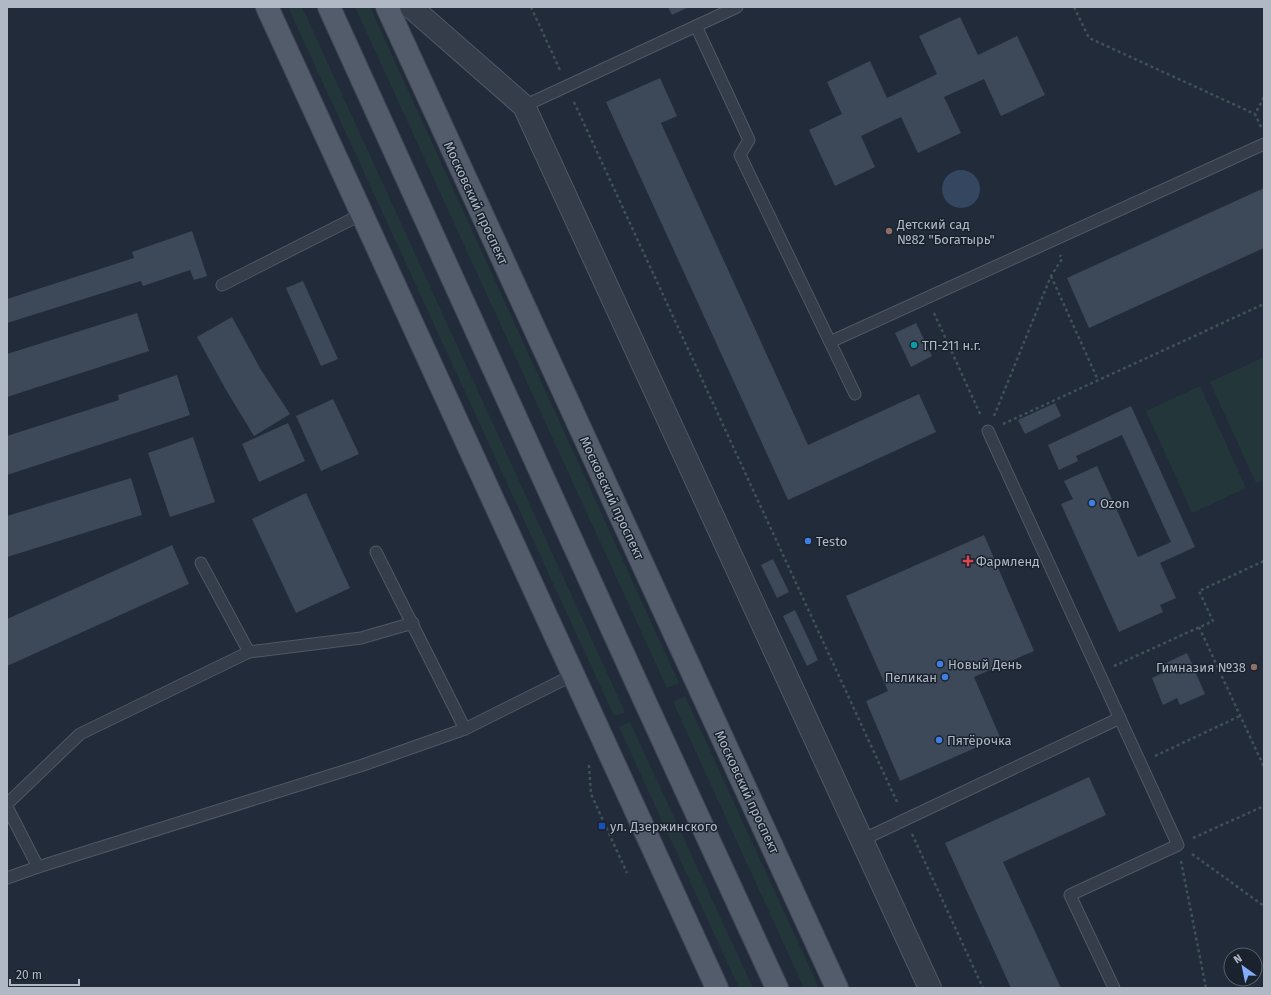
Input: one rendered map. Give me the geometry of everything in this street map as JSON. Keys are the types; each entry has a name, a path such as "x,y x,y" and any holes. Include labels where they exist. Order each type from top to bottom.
{"main road":[{"path":"267,7 717,988"},
{"path":"329,7 776,988"},
{"name":"Московский проспект","path":"387,7 837,988"}],"street":[{"path":"411,7 524,106 930,988"}],"lane":[{"path":"524,106 737,7"},
{"path":"696,26 749,140 740,155 855,394"},
{"path":"830,342 1264,144"},
{"path":"222,285 362,214"},
{"path":"988,431 1178,845 1070,895 1114,988"},
{"path":"376,552 465,729"},
{"path":"201,563 249,652"},
{"path":"7,804 80,734 249,652 360,638 413,624"},
{"path":"7,878 38,866 363,765 465,729 573,675"},
{"path":"862,840 1120,718"},
{"path":"7,808 38,866"}],"path":[{"path":"531,7 983,988"},
{"path":"1074,7 1089,38 1255,114 1264,134"},
{"path":"1255,114 1264,97"},
{"path":"988,431 1051,276 1062,259 1054,240"},
{"path":"1051,276 1098,380"},
{"path":"927,298 988,431"},
{"path":"988,431 1264,304"},
{"path":"1099,673 1213,621 1199,591 1264,561"},
{"path":"1199,627 1264,767"},
{"path":"1140,763 1240,716"},
{"path":"588,758 591,794 627,873"},
{"path":"1178,845 1264,806"},
{"path":"1178,845 1264,906"},
{"path":"1178,845 1206,988"}],"green space":[{"path":"288,7 302,7 625,712 614,716"},
{"path":"355,7 370,7 679,683 667,688"},
{"path":"1264,357 1264,480 1256,483 1210,382"},
{"path":"1200,386 1246,488 1192,513 1146,411"},
{"path":"685,696 819,988 804,988 673,702"},
{"path":"630,722 753,988 739,988 619,727"}],"water":[{"path":"957,170 965,170 975,175 979,182 979,196 975,203 965,208 957,208 947,203 945,200 942,193 942,185 947,175 950,173"}],"building":[{"path":"668,7 689,7 672,15"},
{"path":"960,17 978,55 1017,36 1045,95 1001,116 984,79 944,97 961,133 918,153 901,117 861,136 875,167 835,186 809,130 842,114 827,82 870,61 887,98 937,74 919,36"},
{"path":"660,78 677,116 661,123 808,445 919,394 936,432 788,500 606,102"},
{"path":"1264,188 1264,248 1089,328 1067,278"},
{"path":"192,231 207,276 194,280 190,270 143,286 141,281 7,323 7,299 134,258 132,252"},
{"path":"303,281 338,359 321,366 286,288"},
{"path":"137,313 149,351 7,397 7,354"},
{"path":"232,317 261,370 290,414 254,436 226,390 197,337"},
{"name":"ТП-211 н.г.","path":"916,323 932,356 911,367 895,333"},
{"path":"177,375 190,415 7,475 7,436 119,400 118,395"},
{"path":"333,399 359,454 321,471 296,416"},
{"path":"1055,403 1061,416 1025,434 1018,420"},
{"path":"1131,406 1195,547 1160,563 1176,598 1160,605 1163,612 1119,632 1061,504 1073,499 1064,481 1097,466 1138,557 1171,542 1122,435 1076,456 1078,461 1059,470 1048,445"},
{"path":"288,423 305,461 259,482 242,444"},
{"path":"193,437 215,502 170,517 148,453"},
{"path":"131,478 142,515 7,557 7,516"},
{"path":"306,493 350,588 296,613 252,519"},
{"name":"Новый День","path":"984,535 1034,651 974,677 1000,737 900,781 866,701 888,691 846,596"},
{"path":"172,545 189,584 7,666 7,619"},
{"path":"773,559 789,592 777,598 761,565"},
{"path":"795,610 818,660 807,666 783,616"},
{"path":"1187,653 1205,694 1180,705 1177,698 1163,705 1152,678 1169,670 1166,663"},
{"path":"1089,777 1106,815 1003,862 1061,988 1011,988 945,843"}],"place":[{"name":"Детский сад №82 \"Богатырь\"","path":"889,231"},
{"name":"ТП-211 н.г.","path":"914,345"},
{"name":"Ozon","path":"1092,503"},
{"name":"Testo","path":"808,541"},
{"name":"Фармленд","path":"968,561"},
{"name":"Новый День","path":"940,664"},
{"name":"Гимназия №38","path":"1254,667"},
{"name":"Пеликан","path":"945,677"},
{"name":"Пятёрочка","path":"939,740"},
{"name":"ул. Дзержинского","path":"602,826"}]}
